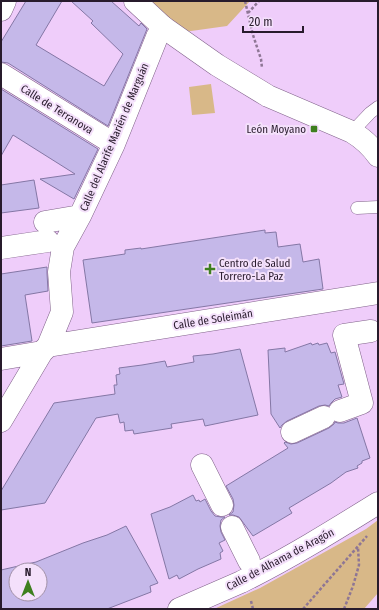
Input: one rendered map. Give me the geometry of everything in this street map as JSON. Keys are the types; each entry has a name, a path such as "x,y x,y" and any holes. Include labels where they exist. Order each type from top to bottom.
{"street":[{"path":"1,10 5,1"},
{"path":"135,1 163,27 217,65 268,96 352,132 370,146 378,156"},
{"name":"Calle del Alarife Marién de Marguán","path":"1,421 45,349 62,312 59,272 63,247 80,216 114,144 157,37 163,27"},
{"name":"Calle de Terranova","path":"1,74 114,144"},
{"path":"1,248 80,216"},
{"name":"Calle de Soleimán","path":"1,359 45,349 378,292"},
{"path":"292,432 332,414 362,403 344,335 371,331"},
{"path":"202,465 222,505"},
{"name":"Calle de Alhama de Aragón","path":"179,609 241,582 336,529 378,503"},
{"path":"232,527 249,561"}],"lane":[{"path":"352,132 361,121 378,107"},
{"path":"357,208 378,207"}],"path":[{"path":"245,1 253,35 261,59 268,96"},
{"path":"248,13 259,1"},
{"path":"303,609 370,532"},
{"path":"344,609 359,565 358,546"}],"shaded area":[{"path":"149,1 250,1 227,26 184,32"},
{"path":"211,84 215,113 192,115 189,87"},
{"path":"378,520 378,593 364,609 214,609 260,588 366,529"}],"building":[{"path":"26,1 62,1 36,45 104,86 123,54 91,23 93,21 71,1 111,1 139,26 141,23 147,29 108,126 8,63 1,62 1,42"},
{"path":"1,89 98,149 74,199 40,179 75,174 13,135 1,156"},
{"path":"34,180 39,208 1,213 1,185"},
{"path":"265,230 265,233 276,232 278,247 300,244 303,262 319,259 323,289 92,323 83,260 125,254 125,250 141,249"},
{"path":"47,267 48,291 25,295 32,341 1,346 1,274"},
{"path":"311,343 312,345 318,343 319,345 327,343 331,353 335,352 344,384 338,385 342,397 335,399 329,406 319,406 287,421 280,428 271,414 268,350 285,348 285,352"},
{"path":"240,349 258,415 205,426 203,419 171,424 172,428 134,434 133,430 125,431 124,422 120,423 118,414 96,418 45,503 1,510 1,491 54,403 115,394 114,385 117,385 116,375 120,374 119,368 165,361 167,367 194,362 193,356"},
{"path":"357,418 370,458 362,461 362,463 357,466 358,468 346,472 331,483 289,508 292,513 253,536 239,517 229,515 233,512 234,505 233,499 226,486 288,448 284,443 285,442 291,444 297,443 329,428 335,422 344,423"},
{"path":"193,495 196,501 199,500 200,502 205,499 215,516 225,517 221,520 220,526 225,540 219,543 223,551 220,553 221,559 179,579 177,575 169,579 151,514 170,507"},
{"path":"126,526 158,583 150,586 151,592 107,609 1,609 1,570 8,568 8,602 48,602 48,562 36,562 107,535"}],"place":[{"name":"León Moyano","path":"314,129"},
{"name":"Centro de Salud Torrero-La Paz","path":"210,269"}]}
